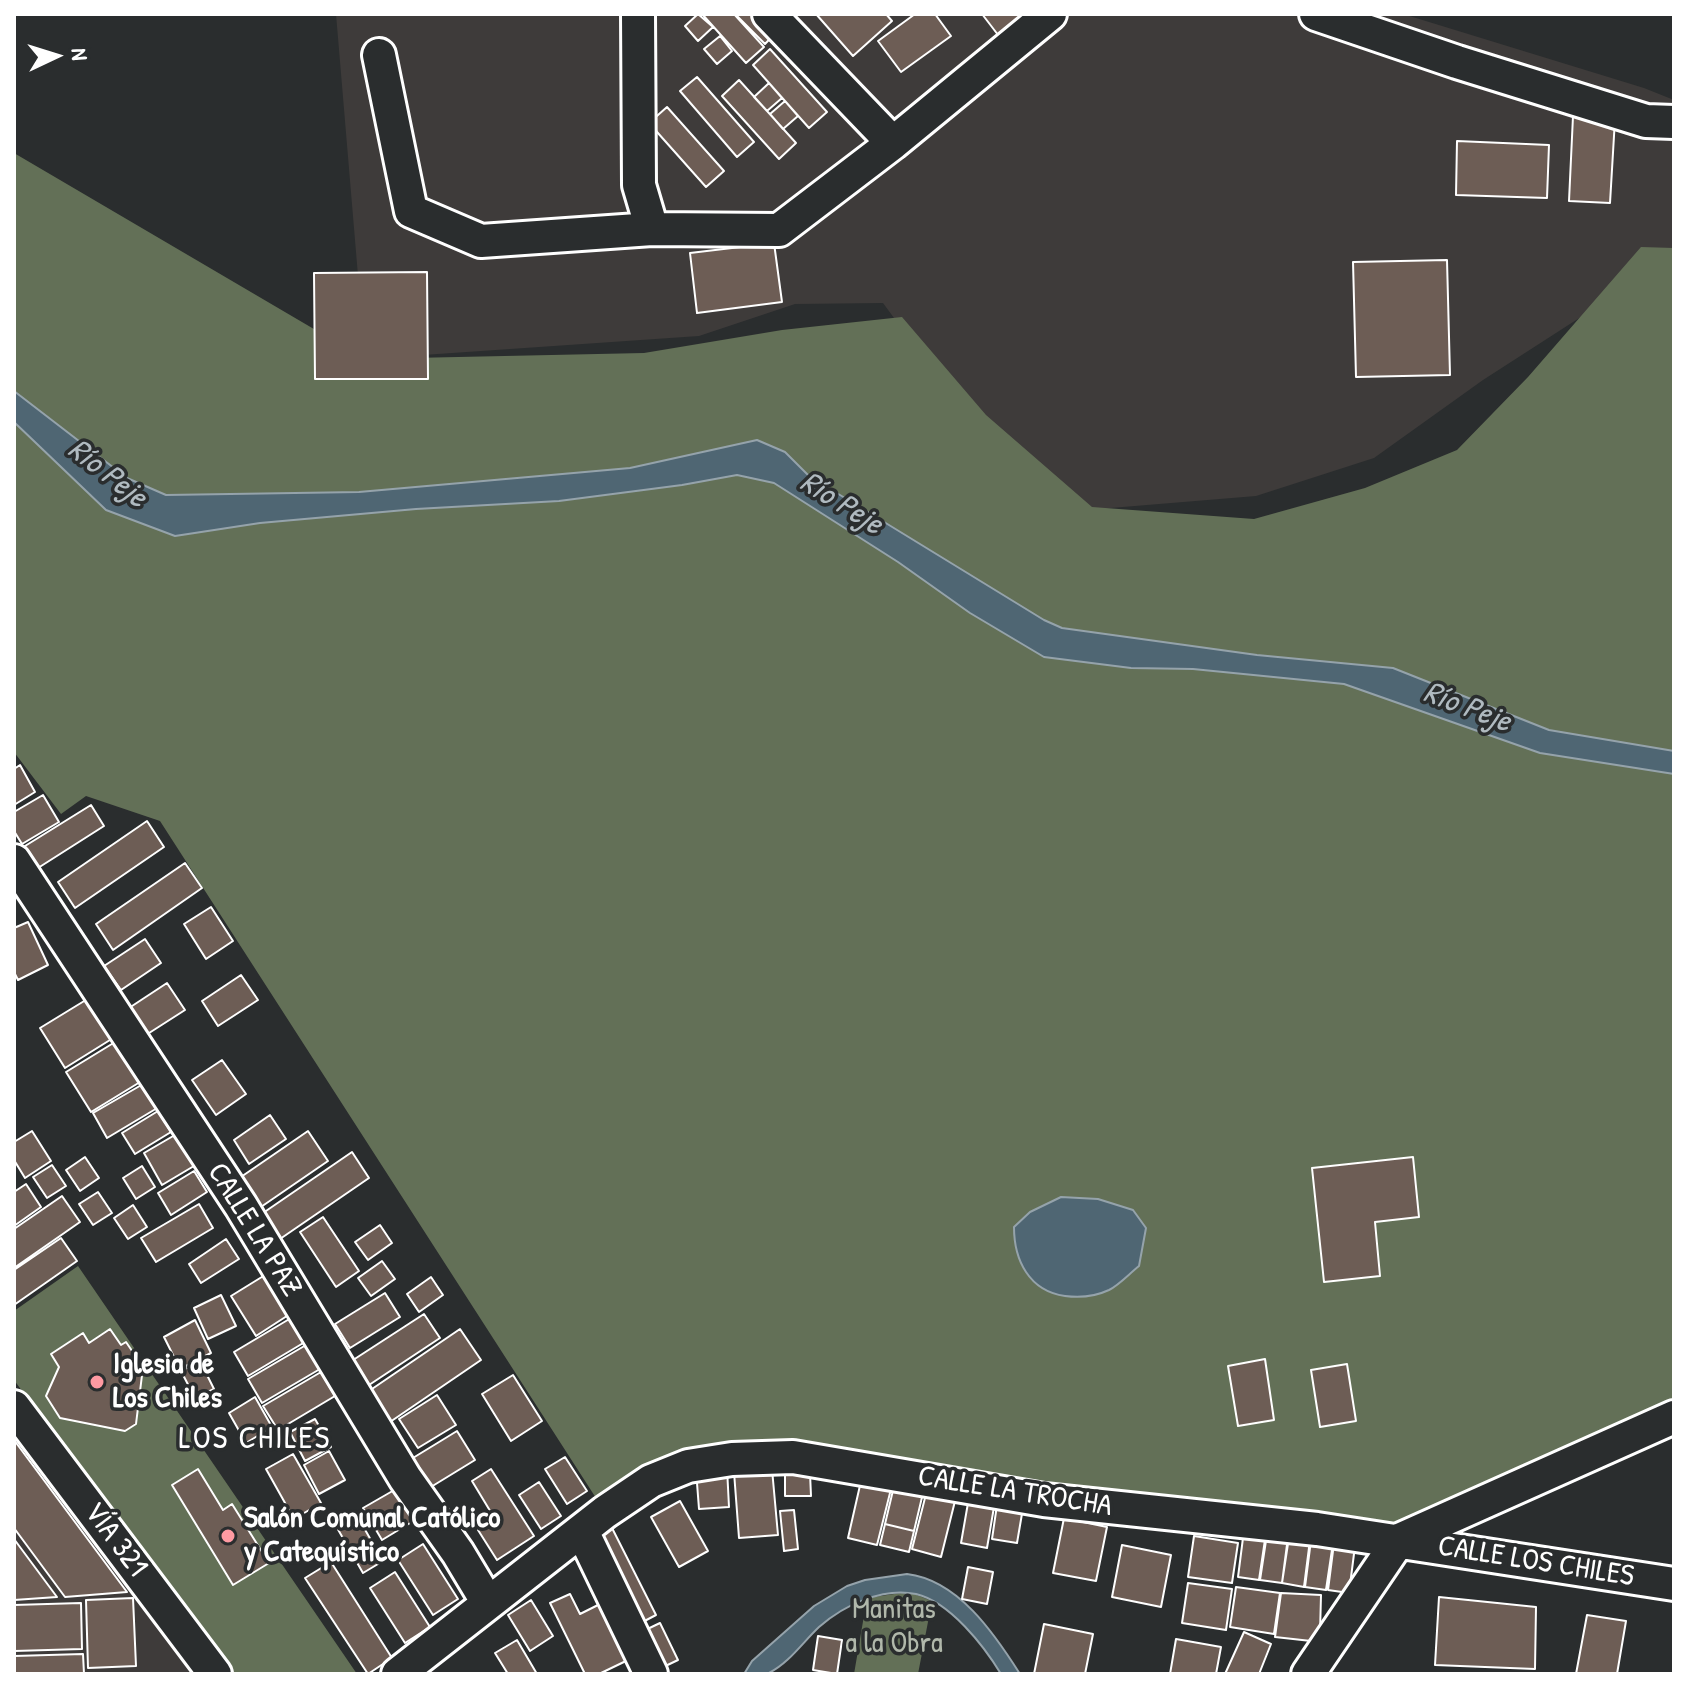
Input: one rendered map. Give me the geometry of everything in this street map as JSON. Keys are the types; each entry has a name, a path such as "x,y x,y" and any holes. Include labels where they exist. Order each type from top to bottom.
{"street":[{"path":"638,14 639,185 652,229"},
{"path":"769,14 893,143"},
{"path":"379,55 411,211 481,241 652,229 779,230 893,143 1050,14"},
{"path":"1316,14 1646,121 1674,122"},
{"name":"CALLE LA PAZ","path":"14,861 241,1206 405,1478 458,1553 488,1603"},
{"name":"VÍA 321","path":"14,1407 215,1674"},
{"path":"1308,1674 1399,1540 1674,1417"},
{"name":"CALLE LA TROCHA","path":"398,1674 651,1481 671,1471 732,1459 793,1457 1044,1500 1399,1540"},
{"path":"582,1531 651,1674"},
{"name":"CALLE LOS CHILES","path":"1399,1540 1674,1584"}],"shaded area":[{"path":"336,14 1403,14 1674,100 1674,257 1483,380 1374,458 1256,496 1038,514 883,303 795,304 699,336 365,359"},
{"path":"14,1426 195,1674 14,1674"}],"green space":[{"path":"14,153 365,359 644,353 782,330 902,317 986,415 1092,507 1254,519 1365,488 1457,450 1528,377 1641,247 1674,248 1674,1416 1399,1540 732,1459 605,1512 160,821 86,796 61,814 14,752"},
{"path":"78,1266 357,1674 229,1674 14,1380 14,1311"},
{"name":"Manitas a la Obra","path":"901,1593 932,1601 918,1674 854,1674 867,1598"}],"water":[{"name":"Río Peje","path":"14,391 127,478 166,495 359,492 630,468 757,440 785,452 809,476 1044,620 1062,628 1257,655 1393,668 1549,730 1674,751 1674,774 1540,753 1344,684 1193,669 1131,668 1044,657 970,613 898,562 774,483 737,475 559,501 416,509 260,523 175,536 106,510 14,422"},
{"path":"1061,1197 1098,1199 1133,1210 1146,1228 1139,1266 1109,1290 1082,1297 1065,1296 1042,1288 1026,1272 1017,1251 1014,1227 1030,1212"},
{"path":"907,1574 943,1586 958,1597 999,1642 1020,1674 1001,1674 976,1638 941,1606 916,1594 890,1593 864,1600 840,1612 769,1673 744,1674 752,1661 814,1606 847,1586"}],"building":[{"path":"698,14 713,27 698,41 685,26"},
{"path":"702,14 734,14 764,47 746,63"},
{"path":"735,14 768,14 781,27 765,44"},
{"path":"816,14 886,14 892,21 853,56"},
{"path":"915,14 935,14 951,36 901,72 878,41"},
{"path":"982,14 1028,14 1005,44"},
{"path":"720,36 732,51 717,64 704,49"},
{"path":"770,49 827,112 809,128 753,65"},
{"path":"697,77 754,142 737,157 680,91"},
{"path":"739,80 796,143 779,159 722,96"},
{"path":"769,83 782,98 767,111 754,97"},
{"path":"785,101 798,116 783,129 770,114"},
{"path":"667,107 724,171 706,187 649,123"},
{"path":"1573,116 1615,119 1610,203 1569,201"},
{"path":"1457,141 1549,145 1547,198 1456,195"},
{"path":"774,243 782,302 697,313 690,253"},
{"path":"1447,260 1450,375 1356,377 1353,262"},
{"path":"427,272 428,379 315,379 314,273"},
{"path":"20,765 35,792 14,805 14,769"},
{"path":"43,795 59,822 22,844 14,831 14,812"},
{"path":"91,805 104,826 38,868 25,846"},
{"path":"147,821 164,847 75,908 58,882"},
{"path":"185,863 202,888 113,950 96,924"},
{"path":"211,907 233,941 206,959 184,924"},
{"path":"28,922 48,965 18,980 14,972 14,928"},
{"path":"145,939 161,963 121,990 104,966"},
{"path":"241,975 258,1000 218,1026 202,1001"},
{"path":"167,983 185,1010 146,1035 129,1008"},
{"path":"94,995 118,1035 65,1068 40,1028"},
{"path":"120,1039 145,1079 91,1112 66,1072"},
{"path":"222,1060 246,1094 216,1115 192,1080"},
{"path":"150,1080 164,1104 107,1138 93,1113"},
{"path":"158,1111 171,1132 135,1154 122,1133"},
{"path":"270,1115 286,1139 249,1164 234,1140"},
{"path":"32,1131 51,1161 25,1178 14,1160 14,1142"},
{"path":"308,1131 328,1161 258,1209 238,1179"},
{"path":"180,1132 199,1163 162,1185 144,1153"},
{"path":"352,1152 369,1178 280,1239 263,1213"},
{"path":"85,1157 99,1178 80,1191 66,1170"},
{"path":"1413,1157 1419,1217 1375,1222 1380,1276 1324,1282 1312,1168"},
{"path":"52,1165 66,1186 47,1198 33,1177"},
{"path":"142,1166 155,1187 136,1199 123,1178"},
{"path":"194,1171 207,1192 171,1215 158,1193"},
{"path":"26,1184 41,1207 14,1226 14,1192"},
{"path":"98,1192 112,1213 93,1225 79,1204"},
{"path":"62,1196 80,1222 14,1268 14,1229"},
{"path":"199,1204 213,1228 156,1262 141,1238"},
{"path":"133,1205 147,1227 128,1239 114,1218"},
{"path":"323,1217 359,1271 336,1287 300,1232"},
{"path":"380,1225 392,1243 368,1260 355,1242"},
{"path":"61,1238 77,1261 14,1305 14,1270"},
{"path":"226,1239 239,1259 201,1283 189,1264"},
{"path":"382,1261 395,1279 371,1296 358,1278"},
{"path":"265,1275 290,1314 256,1336 231,1296"},
{"path":"431,1277 443,1295 419,1312 407,1294"},
{"path":"385,1293 400,1317 350,1348 335,1324"},
{"path":"221,1295 236,1326 208,1339 194,1308"},
{"path":"424,1314 440,1338 366,1387 350,1362"},
{"path":"291,1318 305,1342 248,1376 234,1352"},
{"path":"195,1320 211,1353 180,1369 164,1337"},
{"name":"Iglesia de Los Chiles","path":"110,1329 121,1345 126,1342 143,1367 136,1424 125,1431 60,1418 46,1396 59,1367 51,1354 83,1333 89,1343"},
{"path":"460,1329 481,1360 390,1422 369,1391"},
{"path":"306,1345 320,1369 262,1403 248,1379"},
{"path":"1265,1359 1274,1420 1238,1426 1228,1366"},
{"path":"200,1361 214,1389 195,1398 181,1371"},
{"path":"1347,1364 1356,1421 1320,1427 1311,1370"},
{"path":"321,1372 335,1396 278,1430 263,1406"},
{"path":"513,1375 542,1421 511,1441 482,1394"},
{"path":"437,1395 456,1425 418,1448 399,1419"},
{"path":"255,1397 272,1427 246,1443 229,1413"},
{"path":"315,1419 331,1447 305,1461 290,1432"},
{"path":"457,1431 475,1460 426,1490 408,1461"},
{"path":"14,1440 127,1592 65,1597 14,1528"},
{"path":"329,1451 345,1480 319,1494 304,1465"},
{"path":"293,1454 321,1503 294,1519 266,1469"},
{"path":"565,1457 587,1491 567,1504 545,1469"},
{"path":"727,1468 729,1507 699,1509 696,1470"},
{"name":"Salón Comunal Católico y Catequístico","path":"198,1469 223,1510 232,1504 269,1563 233,1585 172,1485"},
{"path":"491,1469 534,1536 497,1560 478,1530 495,1519 472,1481"},
{"path":"772,1469 778,1535 739,1538 734,1472"},
{"path":"785,1473 810,1473 811,1496 785,1496"},
{"path":"861,1481 891,1489 877,1545 848,1538"},
{"path":"539,1482 561,1516 541,1529 519,1495"},
{"path":"894,1486 923,1493 914,1531 885,1524"},
{"path":"396,1489 415,1520 382,1540 363,1508"},
{"path":"926,1494 955,1501 941,1557 912,1549"},
{"path":"998,1498 1024,1502 1017,1543 992,1539"},
{"path":"680,1501 708,1551 679,1567 651,1517"},
{"path":"968,1503 994,1507 987,1548 961,1543"},
{"path":"794,1510 798,1549 784,1551 780,1511"},
{"path":"356,1514 383,1561 363,1573 336,1526"},
{"path":"1064,1518 1107,1527 1096,1581 1053,1573"},
{"path":"610,1524 656,1615 635,1626 589,1535"},
{"path":"885,1524 914,1531 909,1552 880,1545"},
{"path":"1244,1530 1266,1533 1259,1580 1238,1577"},
{"path":"1267,1534 1288,1537 1282,1583 1260,1580"},
{"path":"1194,1536 1238,1543 1232,1583 1188,1577"},
{"path":"1289,1537 1310,1540 1304,1587 1282,1583"},
{"path":"14,1539 57,1597 14,1600"},
{"path":"1311,1540 1333,1543 1326,1590 1305,1587"},
{"path":"1334,1543 1355,1546 1349,1593 1328,1590"},
{"path":"423,1544 458,1599 433,1615 398,1560"},
{"path":"1122,1545 1171,1555 1161,1607 1112,1597"},
{"path":"331,1562 392,1658 368,1674 305,1578"},
{"path":"968,1567 993,1572 987,1604 962,1599"},
{"path":"395,1572 430,1627 405,1643 370,1588"},
{"path":"1188,1583 1232,1589 1226,1630 1182,1623"},
{"path":"1236,1587 1280,1593 1274,1634 1230,1627"},
{"path":"1281,1593 1321,1595 1320,1633 1311,1641 1275,1637"},
{"path":"570,1594 580,1614 600,1604 628,1660 599,1674 585,1674 550,1603"},
{"path":"1439,1597 1536,1607 1535,1669 1435,1665"},
{"path":"133,1598 136,1666 88,1668 86,1600"},
{"path":"531,1600 553,1636 530,1651 508,1615"},
{"path":"81,1603 82,1649 14,1651 14,1605"},
{"path":"1587,1615 1626,1621 1617,1674 1576,1674"},
{"path":"660,1623 678,1660 655,1671 637,1634"},
{"path":"1044,1624 1093,1634 1085,1674 1034,1674"},
{"path":"1244,1632 1271,1644 1259,1674 1225,1674"},
{"path":"818,1636 842,1640 837,1674 813,1670"},
{"path":"1176,1639 1221,1647 1216,1674 1170,1674"},
{"path":"517,1640 537,1674 508,1674 495,1653"},
{"path":"83,1654 84,1674 14,1674 14,1656"}],"place":[{"name":"Iglesia de Los Chiles","path":"97,1382"},
{"name":"Salón Comunal Católico y Catequístico","path":"228,1536"}],"district":[{"name":"LOS CHILES","path":"255,1439"}]}
